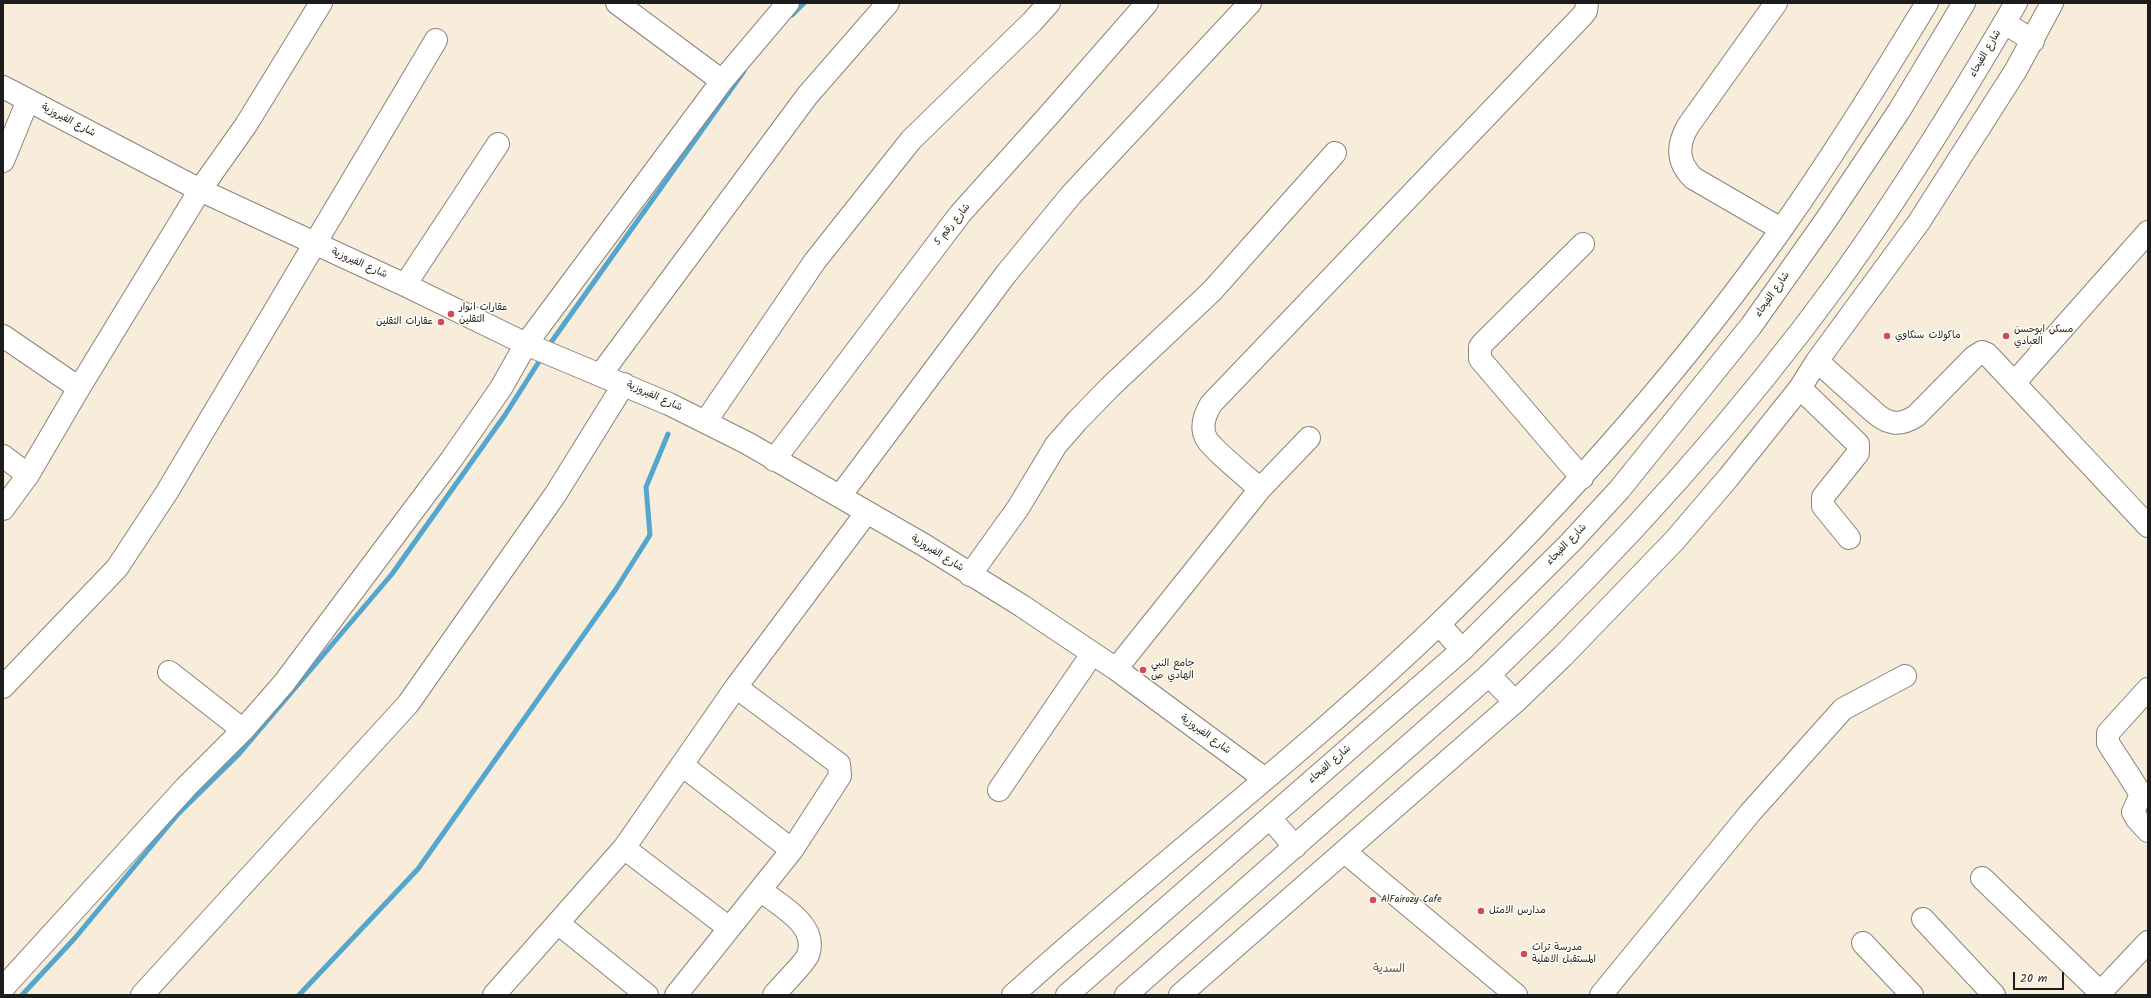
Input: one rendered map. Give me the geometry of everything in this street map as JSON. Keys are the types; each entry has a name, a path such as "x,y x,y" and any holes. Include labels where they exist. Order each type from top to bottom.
{"main road":[{"path":"3,510 28,475 79,388 200,190 246,125 321,3"},
{"path":"617,3 722,81"},
{"path":"3,988 186,787 243,730 284,683 451,460 501,388 539,348 722,81 788,3"},
{"path":"601,374 807,96 888,3"},
{"path":"706,421 815,261 911,140 1032,22 1049,3"},
{"name":"شارع رقم 5","path":"774,460 960,214 1147,3"},
{"path":"840,496 1011,268 1072,195 1250,3"},
{"path":"1260,489 1206,439 1203,427 1205,415 1211,404 1582,16 1586,11 1587,3"},
{"path":"1776,3 1685,131 1680,145 1680,154 1686,171 1693,178 1781,229"},
{"path":"1019,993 1265,779 1439,624 1582,478 1688,353 1781,229 1868,101 1927,3"},
{"name":"شارع الفيحاء","path":"1067,995 1462,650 1565,548 1619,490 1712,377 1751,326 1863,166 1964,3"},
{"name":"شارع الفيحاء","path":"1126,995 1489,675 1543,623 1648,514 1699,457 1771,369 1840,279 1926,154 2016,3"},
{"path":"1180,995 1515,702 1563,656 1675,540 1728,478 1800,388 1817,361 1918,222 2033,41 2052,3"},
{"path":"2004,23 2033,41"},
{"path":"3,687 117,568 167,492 436,40"},
{"name":"شارع الفيروزية","path":"3,86 200,190 539,348 706,421 840,496 1022,606 1116,669 1265,779"},
{"path":"3,161 9,132 28,100"},
{"path":"405,285 498,144"},
{"path":"970,575 1018,508 1056,445 1110,387 1212,292 1335,153"},
{"path":"2015,382 2148,232"},
{"path":"1582,478 1483,364 1478,353 1484,343 1583,244"},
{"path":"3,336 79,388"},
{"path":"1817,361 1875,413 1884,420 1895,424 1906,422 1916,416 1978,354 1987,354 2015,382 2148,526"},
{"path":"142,995 408,704 555,495 624,384"},
{"path":"1800,388 1858,444 1858,453 1823,497 1822,502 1823,506 1849,538"},
{"path":"1116,669 1260,489 1309,438"},
{"path":"3,456 28,475"},
{"path":"494,995 559,924 624,848 736,687 867,512"},
{"path":"1439,624 1462,650"},
{"path":"999,790 1092,654"},
{"path":"169,672 243,730"},
{"path":"1489,675 1515,702"},
{"path":"1601,995 1750,813 1843,709 1904,676"},
{"path":"676,995 792,850 838,782 841,770 839,764 736,687"},
{"path":"2148,689 2108,733 2108,743 2142,794 2133,812 2148,831"},
{"path":"682,765 792,850"},
{"path":"1270,818 1295,847"},
{"path":"624,848 729,928"},
{"path":"1345,852 1516,995"},
{"path":"1982,878 2101,994 2148,942"},
{"path":"760,890 807,929 810,942 808,955 774,995"},
{"path":"1923,919 1994,995"},
{"path":"559,924 647,995"},
{"path":"1863,943 1912,995"}],"waterway":[{"path":"792,15 804,3"},
{"path":"547,348 744,71"},
{"path":"22,995 75,938 178,814 239,754 392,574 505,415 542,357"},
{"path":"299,995 418,869 616,589 650,535 646,487 668,434"}],"place":[{"name":"عقارات انوار الثقلين","path":"451,314"},
{"name":"عقارات الثقلين","path":"441,322"},
{"name":"ماكولات سنكاوي","path":"1887,336"},
{"name":"مسكن ابوحسن العبادي","path":"2006,336"},
{"name":"جامع النبي الهادي ص","path":"1143,670"},
{"name":"AlFairozy Cafe","path":"1373,900"},
{"name":"مدارس الامثل","path":"1481,911"},
{"name":"مدرسة تراث المستقبل الاهلية","path":"1524,954"}],"district":[{"name":"السدية","path":"1389,970"}]}
